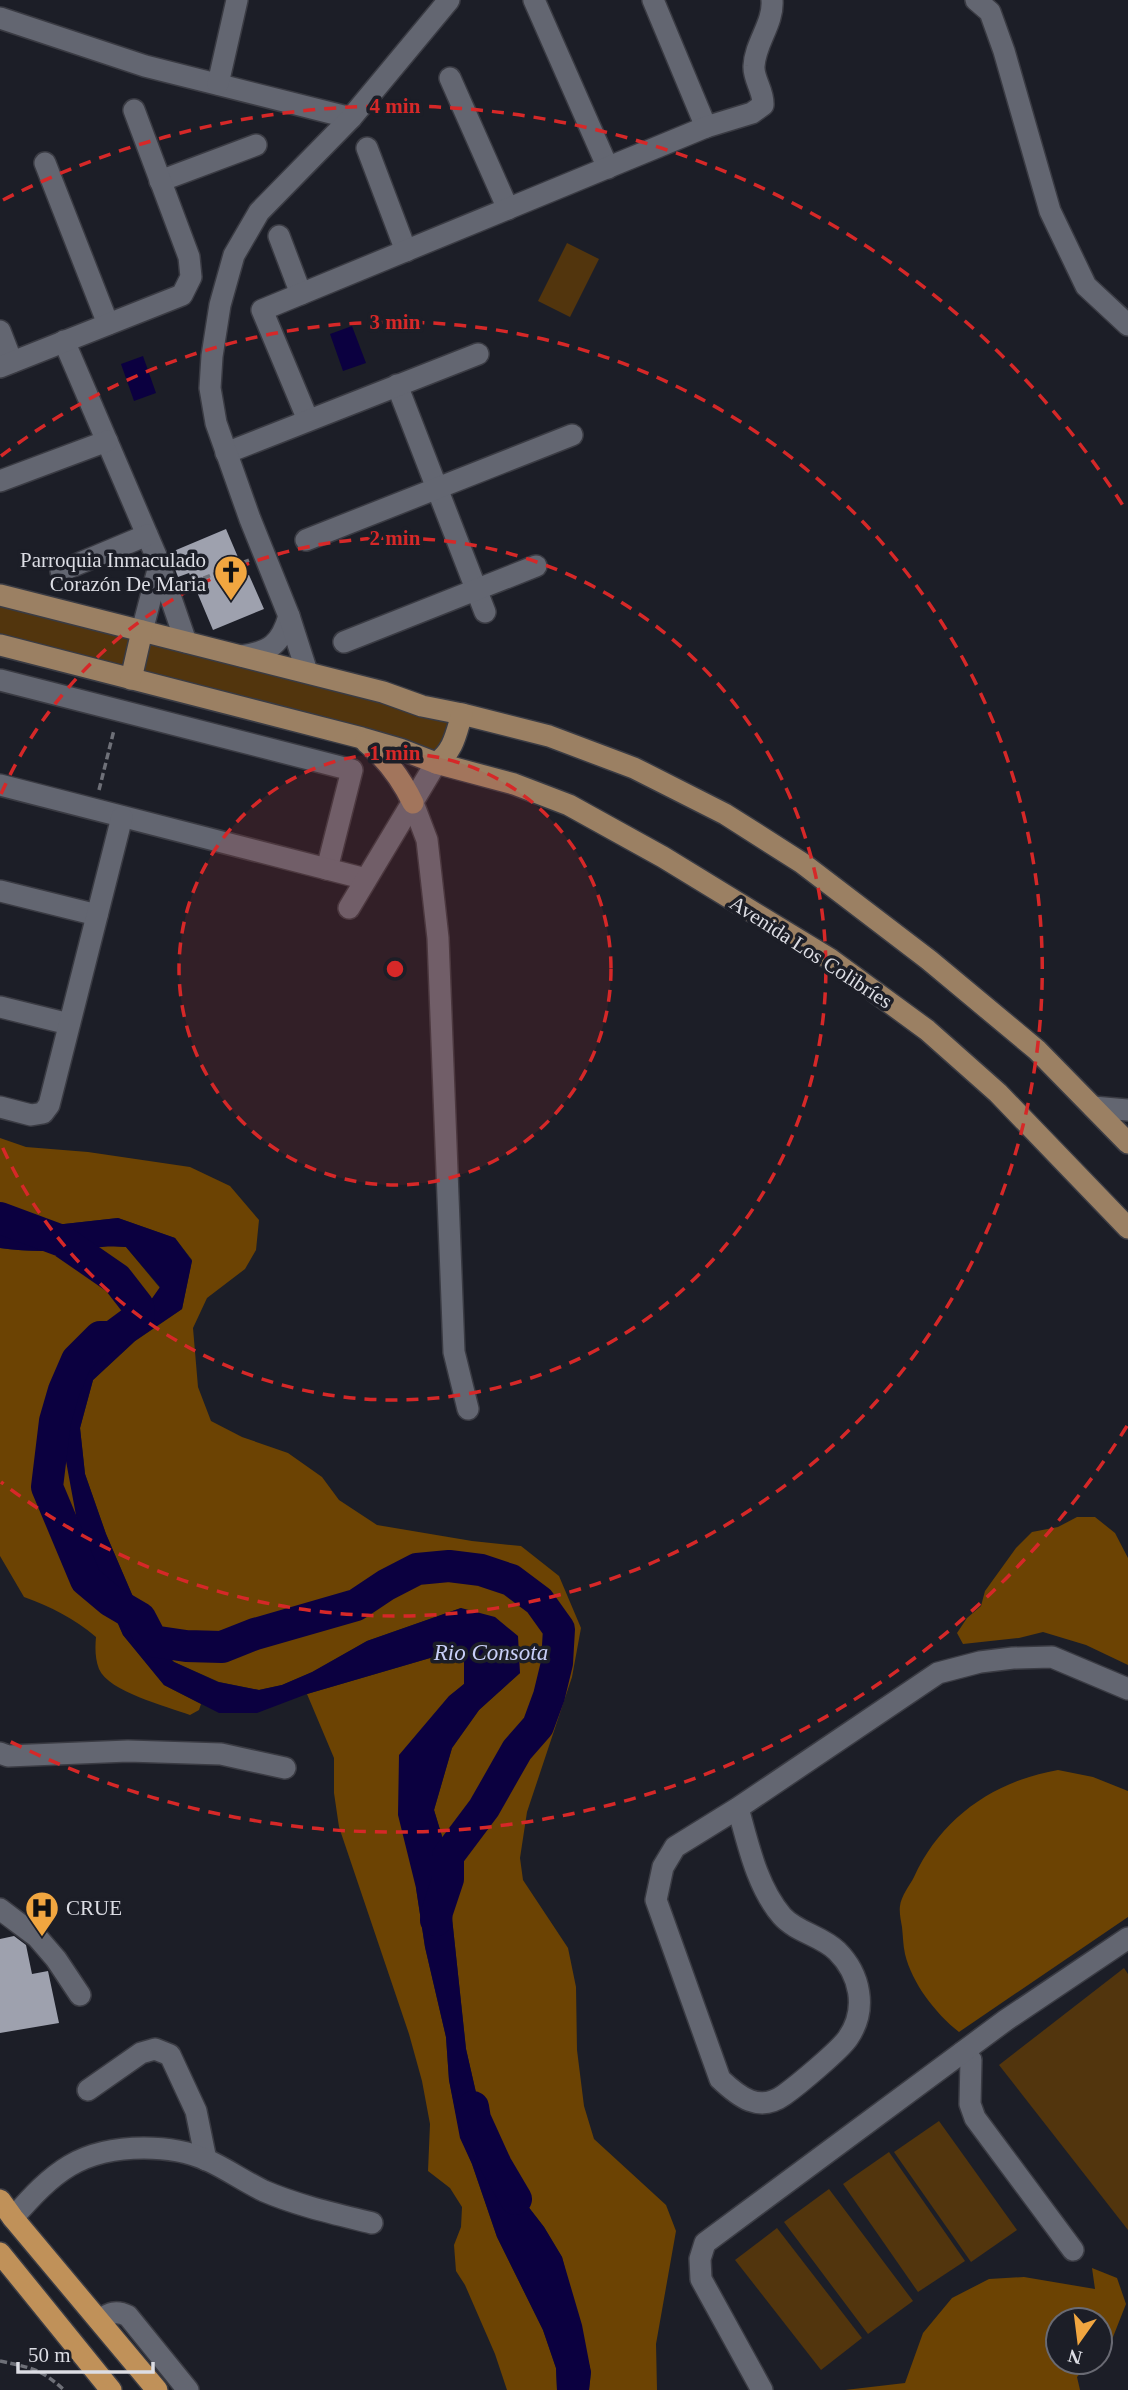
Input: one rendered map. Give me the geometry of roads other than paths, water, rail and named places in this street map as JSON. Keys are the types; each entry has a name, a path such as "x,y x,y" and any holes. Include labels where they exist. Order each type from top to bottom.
{"highway":[{"path":"0,2200 157,2390"},
{"path":"0,2253 111,2390"}],"main road":[{"path":"0,595 307,672 383,692 422,706 463,713 549,736 634,768 725,814 802,863 929,960 1037,1050 1128,1143"},
{"path":"131,679 142,631"},
{"name":"Avenida Los Colibríes","path":"0,645 362,738 514,784 569,805 663,858 830,959 927,1030 998,1093 1128,1228"},
{"path":"436,762 446,756 452,746 463,713"},
{"path":"362,738 392,767 413,803"}],"street":[{"path":"218,84 237,0"},
{"path":"307,672 289,616 216,423 210,388 220,305 234,255 259,212 351,118 449,0"},
{"path":"534,0 608,168"},
{"path":"653,0 706,127"},
{"path":"308,420 262,310 706,127 752,113 763,105 764,96 753,70 756,51 771,18 772,0"},
{"path":"983,6 1004,51 1050,211 1086,286 1128,325"},
{"path":"0,18 145,65 351,118"},
{"path":"450,78 508,209"},
{"path":"0,331 6,364 182,295 191,277 189,257 134,110"},
{"path":"160,181 256,145"},
{"path":"367,148 406,251"},
{"path":"45,163 108,324"},
{"path":"279,236 301,294"},
{"path":"64,341 147,535 186,642"},
{"path":"226,453 478,354"},
{"path":"397,385 485,612"},
{"path":"306,540 572,435"},
{"path":"0,481 107,441"},
{"path":"61,571 147,535"},
{"path":"142,631 159,566"},
{"path":"344,642 536,566"},
{"path":"241,656 258,654 274,646 285,632 289,616"},
{"path":"0,680 352,770 327,869"},
{"path":"349,908 436,762"},
{"path":"0,785 366,879"},
{"path":"413,803 427,840 438,938 454,1352 468,1409"},
{"path":"0,1107 31,1115 43,1113 49,1105 122,817"},
{"path":"0,891 97,915"},
{"path":"0,1007 69,1024"},
{"path":"1093,1107 1128,1110"},
{"path":"738,1808 761,1882 783,1917 836,1950 854,1972 860,1992 857,2020 848,2039 782,2096 766,2104 751,2103 720,2079 656,1900 663,1867 675,1847 738,1808 938,1673 980,1662 1052,1657 1128,1689"},
{"path":"0,1753 8,1756 128,1751 221,1754 285,1768"},
{"path":"0,1909 37,1937 56,1959 80,1995"},
{"path":"762,2390 701,2279 701,2259 705,2243 963,2052 1128,1938"},
{"path":"88,2090 141,2053 155,2049 170,2055 196,2111 206,2160"},
{"path":"963,2052 971,2060 970,2104 975,2119 1073,2250"},
{"path":"13,2218 54,2176 87,2156 118,2148 168,2148 206,2160 264,2191 372,2224"},
{"path":"99,2320 112,2312 128,2316 188,2390"}],"water":[{"path":"352,326 366,363 343,371 330,334"},
{"path":"143,356 156,393 134,401 121,364"},
{"name":"Rio Consota","path":"118,1218 175,1238 192,1261 182,1309 135,1341 93,1380 80,1428 85,1474 106,1534 152,1641 174,1662 218,1682 259,1690 282,1685 312,1672 367,1641 461,1608 495,1617 518,1636 520,1673 479,1710 452,1748 434,1810 448,1856 466,2049 488,2145 496,2165 544,2227 562,2257 582,2325 591,2372 589,2390 557,2390 556,2368 543,2330 497,2237 472,2164 460,2138 449,2080 446,2037 425,1947 416,1888 398,1815 399,1755 449,1696 464,1684 464,1657 430,1658 307,1694 257,1713 219,1713 164,1685 123,1635 80,1537 61,1434 64,1390 77,1360 100,1337 139,1317 160,1287 126,1247 58,1251 0,1248 0,1227 28,1228"}],"waterway":[{"path":"0,1218 62,1241 117,1279 138,1306 139,1317 112,1337 100,1337 77,1360 55,1421 47,1487 86,1580 111,1601 140,1618 152,1641 222,1647 255,1634 356,1605 417,1569 449,1566 481,1570 511,1580 539,1601 559,1629 557,1663 538,1726 517,1750 484,1808 448,1856 448,1879 436,1920"},
{"path":"473,2107 475,2119 496,2165 516,2199"}],"place":[{"name":"Parroquia Inmaculado Corazón De Maria","path":"231,602"},
{"name":"CRUE","path":"42,1938"}]}
